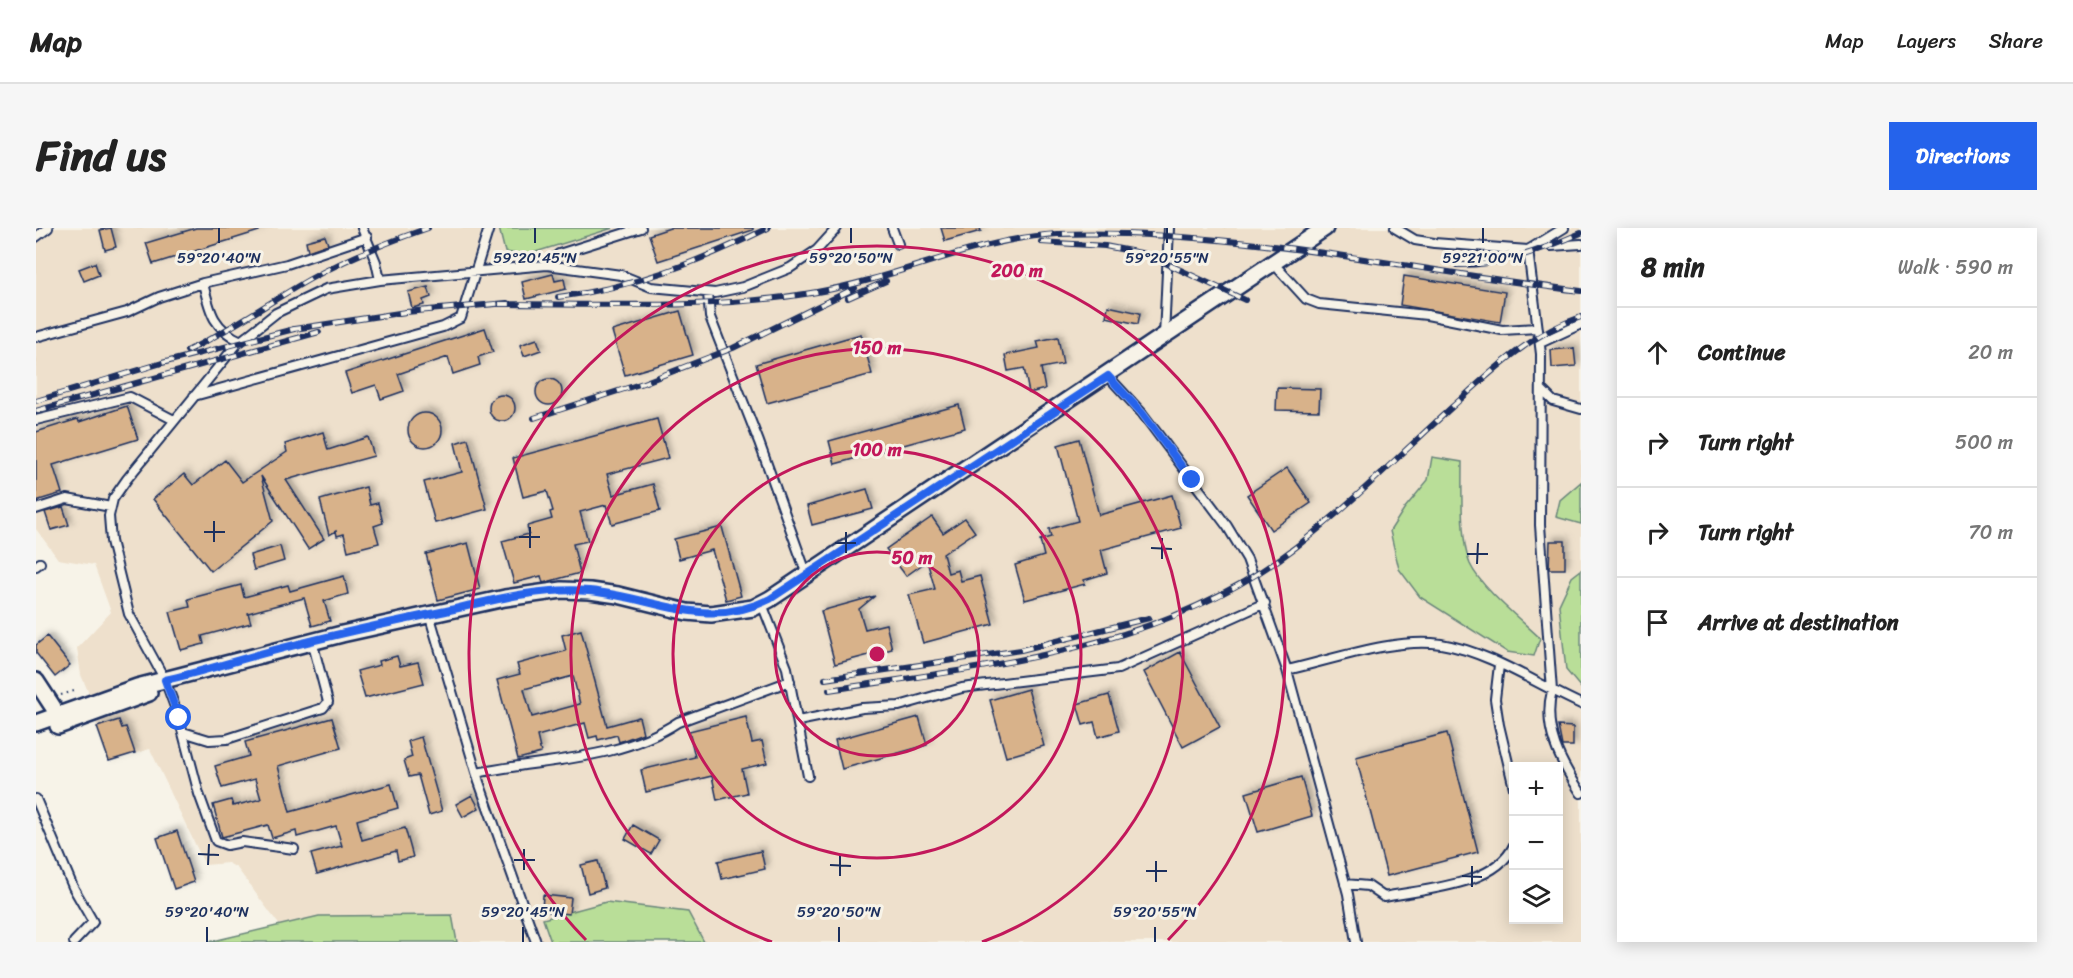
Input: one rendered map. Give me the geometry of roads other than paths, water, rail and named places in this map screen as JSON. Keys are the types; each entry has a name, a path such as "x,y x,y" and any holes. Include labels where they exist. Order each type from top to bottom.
{"street":[{"path":"36,734 136,676 165,680 312,641 505,598 562,590 618,595 687,612 711,614 753,608 807,575 1108,376 1325,228"},
{"path":"36,714 52,707 93,703 150,693 165,680"},
{"path":"36,681 52,707"},
{"path":"36,723 93,703"}],"lane":[{"path":"36,237 48,228"},
{"path":"362,228 380,279"},
{"path":"194,396 443,327 461,318 467,305 474,270 489,228"},
{"path":"547,265 559,254 641,228"},
{"path":"294,849 242,842 227,845 216,841 199,794 183,732 165,680 129,614 111,541 109,516 111,507 127,479 241,341 276,313 326,289 380,279 547,265 621,274 651,288 708,293 743,287 790,268 817,250 837,228"},
{"path":"892,228 898,244"},
{"path":"1164,338 1169,228"},
{"path":"1395,228 1415,240 1528,250 1545,242 1564,228"},
{"path":"36,337 127,312 159,297 203,283 287,264 366,237"},
{"path":"1545,242 1551,246 1581,244"},
{"path":"1528,250 1540,343 1542,390 1540,525 1552,691 1549,703 1558,756 1581,793"},
{"path":"1274,264 1306,298 1319,304 1427,315 1502,330 1537,328"},
{"path":"203,283 209,308 224,333 241,341"},
{"path":"708,293 711,317 807,575"},
{"path":"1540,343 1581,324"},
{"path":"1108,376 1142,413 1227,526 1247,559 1265,603 1287,670 1345,884 1356,942"},
{"path":"1542,390 1553,401 1581,409"},
{"path":"36,420 130,397 174,420"},
{"path":"36,509 67,499 111,507"},
{"path":"798,721 862,708 899,706 962,688 1118,669 1265,603"},
{"path":"762,604 790,681 808,776"},
{"path":"429,614 477,773 536,942"},
{"path":"183,732 209,740 227,739 323,708 328,702 312,641"},
{"path":"1287,670 1417,643 1462,649 1581,704"},
{"path":"1499,665 1495,699 1498,725 1509,768"},
{"path":"477,773 510,766 572,761 608,751 662,733 678,722 790,681"},
{"path":"36,799 73,887 93,922 74,942"},
{"path":"1345,884 1368,886 1384,897 1488,873 1506,860 1509,854"}],"railway":[{"path":"187,351 324,271 428,228"},
{"path":"558,297 613,287 666,272 768,228"},
{"path":"1457,265 1505,260 1536,251 1581,233"},
{"path":"499,304 659,305 778,298 847,286 996,243 1057,234 1189,237 1255,244 1581,291"},
{"path":"1041,242 1105,246 1146,254 1245,300"},
{"path":"848,298 886,281"},
{"path":"534,418 643,383 733,348 855,288"},
{"path":"36,401 162,363 294,329 406,312 507,303"},
{"path":"829,690 952,672 1073,648 1132,631 1189,610 1244,582 1296,547 1512,355 1545,333 1581,317"},
{"path":"36,411 319,332"},
{"path":"825,679 1021,650 1149,618"}]}
